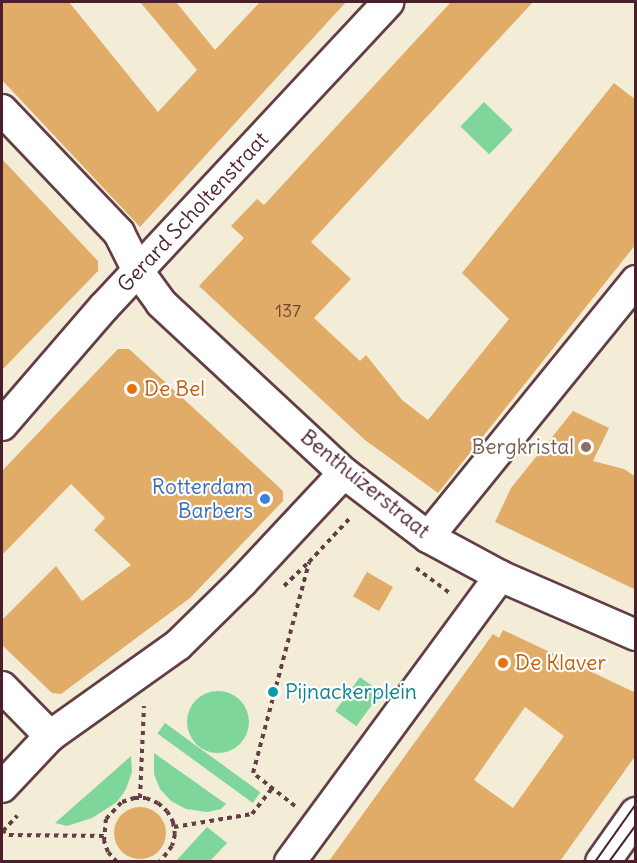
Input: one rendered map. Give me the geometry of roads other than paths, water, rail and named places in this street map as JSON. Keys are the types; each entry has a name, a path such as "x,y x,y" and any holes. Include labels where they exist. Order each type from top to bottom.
{"street":[{"name":"Gerard Scholtenstraat","path":"2,425 104,306 388,2"},
{"name":"Benthuizerstraat","path":"2,110 119,233 138,271 161,303 344,473 428,537 500,576 636,635"},
{"path":"428,537 636,281"},
{"path":"2,787 50,736 178,645 242,582 344,473"},
{"path":"290,861 500,576"},
{"path":"2,687 50,736"},
{"path":"602,861 636,814"}],"tram line":[{"path":"595,862 636,804"},
{"path":"609,862 636,825"}],"place":[{"name":"De Bel","path":"132,389"},
{"name":"Bergkristal","path":"586,447"},
{"name":"Rotterdam Barbers","path":"265,499"},
{"name":"De Klaver","path":"503,663"},
{"name":"Pijnackerplein","path":"273,692"}]}
